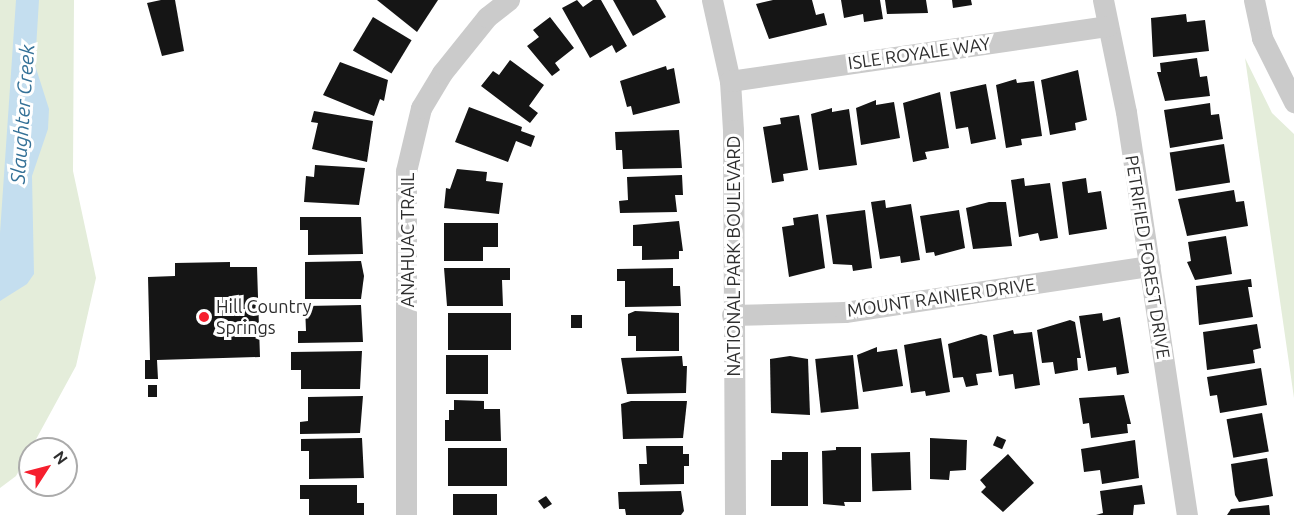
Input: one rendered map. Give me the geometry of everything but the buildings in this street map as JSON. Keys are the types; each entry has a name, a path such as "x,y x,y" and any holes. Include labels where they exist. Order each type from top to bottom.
{"street":[{"name":"ANAHUAC TRAIL","path":"406,515 406,171 422,108 442,73 487,17 509,0"},
{"name":"NATIONAL PARK BOULEVARD","path":"712,0 730,81 735,515"},
{"name":"PETRIFIED FOREST DRIVE","path":"1103,0 1126,112 1187,515"},
{"path":"1254,0 1262,38 1294,102"},
{"name":"ISLE ROYALE WAY","path":"730,81 1108,26"},
{"name":"MOUNT RAINIER DRIVE","path":"732,315 845,312 1150,266"}],"green space":[{"path":"0,0 74,0 73,171 96,278 76,366 37,437 18,437 18,472 0,488"},
{"path":"1245,58 1272,113 1294,134 1294,398"}],"water":[{"name":"Slaughter Creek","path":"16,0 39,0 35,65 49,109 48,129 32,176 34,274 27,284 0,301 0,233"}],"place":[{"name":"Hill Country Springs","path":"204,317"}]}
